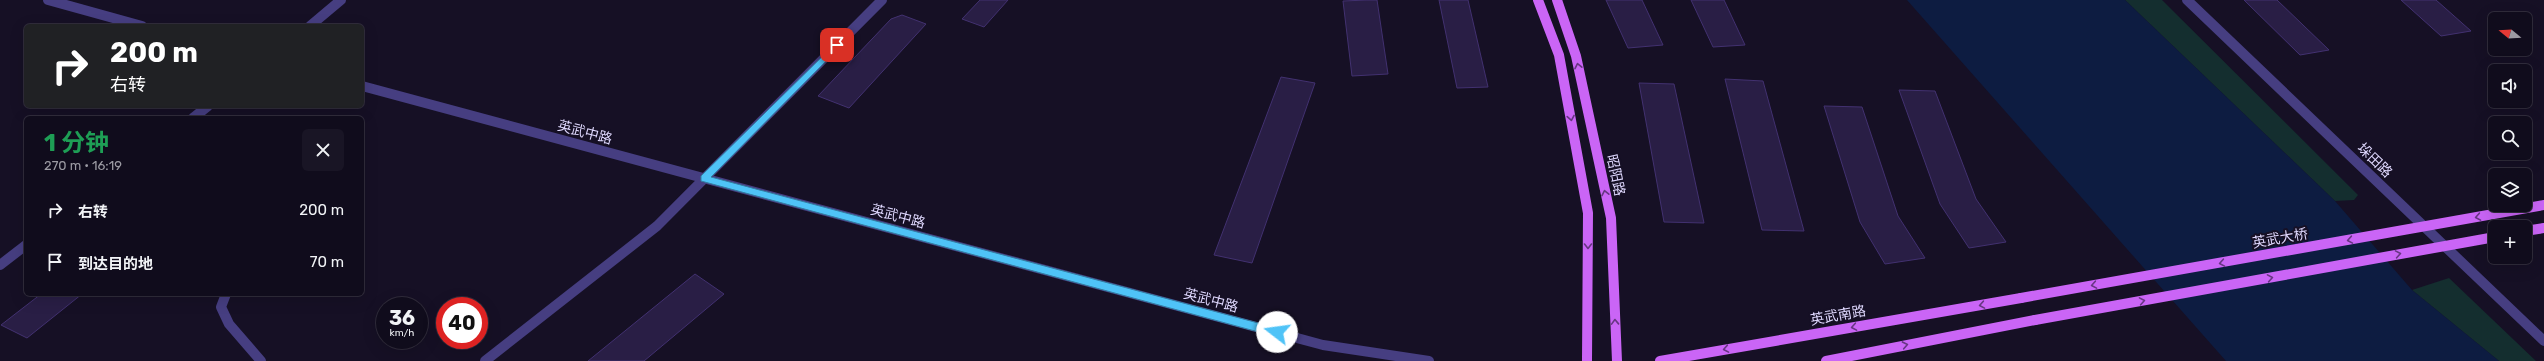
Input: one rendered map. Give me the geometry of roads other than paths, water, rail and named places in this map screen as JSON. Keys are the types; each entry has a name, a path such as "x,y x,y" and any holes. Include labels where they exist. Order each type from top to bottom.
{"main road":[{"path":"1538,0 1559,55 1588,213 1587,361"},
{"name":"昭阳路","path":"1558,0 1576,56 1611,218 1617,361"},
{"name":"英武大桥","path":"2021,298 2544,206"},
{"path":"2532,230 2544,228"},
{"path":"1826,361 2034,320 2488,238"},
{"name":"英武南路","path":"1660,361 2021,298"}],"street":[{"path":"48,0 135,24"},
{"path":"312,24 341,0"},
{"path":"485,361 657,226 882,0"},
{"name":"垛田路","path":"2187,0 2544,341"},
{"name":"英武中路","path":"364,87 1323,344 1429,361"},
{"path":"196,116 206,108"},
{"path":"0,265 24,247"},
{"path":"225,296 221,308 229,324 261,361"}],"water":[{"path":"1907,0 2125,0 2335,201 2412,290 2499,361 2226,361"}]}
